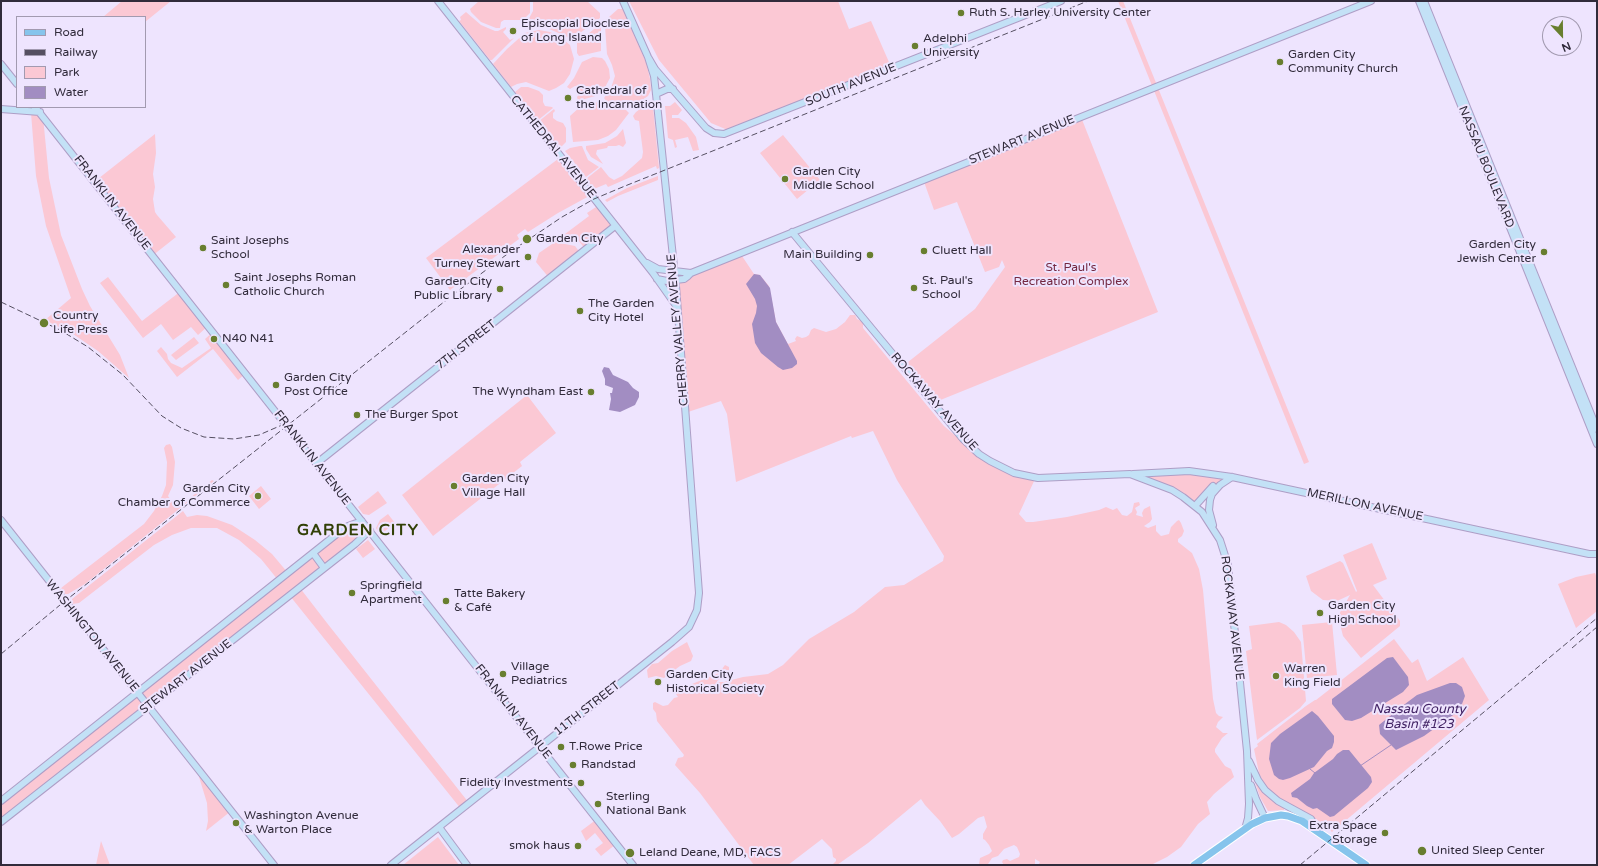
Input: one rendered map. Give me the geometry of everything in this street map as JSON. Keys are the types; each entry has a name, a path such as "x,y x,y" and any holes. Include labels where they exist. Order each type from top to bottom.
{"main road":[{"name":"CATHEDRAL AVENUE","path":"438,1 657,279 677,308"},
{"path":"623,1 648,57 655,69 666,81"},
{"name":"SOUTH AVENUE","path":"666,81 706,128 717,134 730,133 1061,1"},
{"name":"STEWART AVENUE","path":"675,280 686,278 691,273 792,232 1371,1"},
{"name":"NASSAU BOULEVARD","path":"1419,1 1597,444"},
{"name":"NASSAU BOULEVARD","path":"1424,1 1597,429"},
{"path":"642,43 666,81"},
{"name":"CHERRY VALLEY AVENUE","path":"648,57 654,76 675,280 699,593 698,605"},
{"path":"1,64 16,83"},
{"path":"656,94 667,89 673,89"},
{"path":"1,109 38,110"},
{"name":"FRANKLIN AVENUE","path":"38,110 633,865"},
{"name":"7TH STREET","path":"317,463 615,226"},
{"name":"ROCKAWAY AVENUE","path":"792,232 963,439 979,454 1008,470 1033,477 1050,478 1130,474 1172,490 1202,512 1215,532 1228,565 1247,755 1249,804 1248,818 1245,829"},
{"path":"642,260 658,269 691,273"},
{"path":"657,279 664,281 675,280"},
{"name":"MERILLON AVENUE","path":"1130,474 1189,471 1232,477 1589,554 1597,554"},
{"path":"1195,506 1212,487 1232,477"},
{"path":"1215,532 1209,510 1210,500 1215,490 1232,477"},
{"name":"WASHINGTON AVENUE","path":"1,520 274,865"},
{"name":"STEWART AVENUE","path":"1,801 343,529 362,521"},
{"name":"STEWART AVENUE","path":"1,822 324,568 370,530"},
{"path":"313,553 324,568"},
{"name":"11TH STREET","path":"390,865 679,636 694,619 698,605"},
{"name":"ROCKAWAY AVENUE","path":"1247,755 1252,769 1265,790 1278,801 1311,819 1318,831"},
{"name":"ROCKAWAY AVENUE","path":"1248,774 1253,792 1265,818"},
{"path":"1194,865 1245,829 1265,818 1274,816 1288,816 1302,821 1318,831 1366,865"},
{"path":"439,827 467,865"}],"green space":[{"path":"122,1 171,1 146,21 146,16 104,16"},
{"path":"479,1 530,1 530,13 523,20 504,20 501,22 500,28 496,28 481,22 471,12 470,9"},
{"path":"533,1 587,1 600,13 600,18 572,39 547,28 526,29 526,24 533,11"},
{"path":"629,1 838,1 849,29 871,21 892,69 730,131 711,123 659,60"},
{"path":"1118,1 1123,1 1309,462 1304,464"},
{"path":"618,9 623,10 646,62 650,79 651,90 648,96 635,105 630,106 613,104 607,102 604,98 611,88 615,76 607,54 605,26 609,17"},
{"path":"466,12 481,25 495,31 506,27 503,32 510,40 514,38 492,60 490,60 459,21 461,20 460,17"},
{"path":"599,25 601,28 601,51 579,56 577,53 577,43"},
{"path":"539,30 550,32 559,36 570,45 574,59 570,74 564,83 549,91 526,82 511,87 493,64 525,33"},
{"path":"593,57 602,58 605,61 609,69 610,78 603,91 595,96 578,101 577,97 581,92 579,87 575,86 570,89 567,87 574,78 582,62"},
{"path":"521,87 528,87 539,91 543,95 543,102 545,106 553,108 537,121 515,92"},
{"path":"594,102 626,110 629,113 616,130 608,136 598,140 573,142 570,116 581,106"},
{"path":"675,102 682,110 678,115 672,115 672,118 679,118 686,123 696,137 699,150 693,151 688,137 675,140 677,147 675,148 673,140 668,138 665,106 670,106"},
{"path":"648,103 650,103 653,107 659,168 657,169 656,166 608,187 606,184 594,189 586,179 601,167 609,177 614,180 622,176 642,158 643,152 639,121 635,120 633,116"},
{"path":"36,109 43,117 49,178 61,235 90,306 120,355 129,378 98,351 73,334 45,320 71,298 46,226 36,176 31,113"},
{"path":"554,109 555,111 553,113 553,118 563,123 566,128 566,142 561,147 559,144 557,146 538,122"},
{"name":"St. Paul's Recreation Complex","path":"1081,117 1158,312 933,403 903,366 975,309 1005,267 1002,260 999,267 985,272 957,202 934,210 923,179"},
{"path":"623,129 626,143 623,147 619,145 608,146 607,148 597,150 596,154 603,164 591,157 586,149 586,146 605,143 617,136"},
{"path":"155,134 156,153 153,174 155,187 153,199 155,212 176,237 152,256 94,182"},
{"path":"783,135 820,180 797,199 760,153"},
{"path":"582,146 588,160 599,167 586,177 565,151 570,148"},
{"path":"562,156 591,195 528,232 525,229 517,235 519,239 450,290 426,258"},
{"path":"658,176 658,180 607,202 605,200 627,188"},
{"path":"599,205 616,227 586,250 578,240 561,237 589,216 587,213"},
{"path":"555,242 575,246 581,254 550,279 536,262 539,253"},
{"path":"740,253 754,274 760,275 769,286 776,322 788,344 796,341 795,339 797,336 802,338 806,337 814,328 826,332 836,329 845,322 850,315 855,315 857,319 863,322 863,328 944,426 972,450 994,465 1035,479 1019,514 1026,522 1067,517 1106,507 1113,510 1117,508 1122,515 1127,516 1132,512 1134,503 1139,502 1140,505 1135,508 1137,512 1136,515 1143,517 1142,513 1144,509 1150,506 1152,519 1144,526 1148,528 1156,525 1156,531 1161,536 1169,534 1171,527 1179,520 1184,531 1182,536 1178,539 1178,542 1192,553 1199,569 1203,590 1213,699 1216,713 1223,717 1218,722 1216,727 1223,733 1228,733 1222,738 1215,749 1215,752 1225,766 1231,769 1234,777 1207,802 1210,814 1198,824 1181,847 1167,857 1151,865 1038,865 1040,862 1035,859 1035,865 1004,865 1002,862 1003,860 1007,859 1010,861 1019,857 1020,854 1017,847 1014,845 1004,849 998,856 992,858 988,864 979,865 980,858 992,851 983,839 983,834 987,827 984,816 978,818 952,838 921,799 868,843 837,865 832,865 836,859 833,857 832,849 822,839 788,865 754,865 700,793 675,765 678,758 683,757 684,755 657,721 656,713 653,709 653,703 655,702 663,706 668,705 674,698 678,697 676,694 677,692 687,689 692,684 719,673 725,665 729,667 729,671 717,682 768,674 783,665 809,639 854,612 885,587 904,585 943,561 944,556 897,480 873,431 852,438 851,436 736,482 727,414 721,401 685,413 675,280"},
{"path":"108,277 142,321 181,291 208,326 198,335 191,327 173,340 161,324 143,338 100,283"},
{"path":"213,332 246,373 238,380 213,349 177,377 157,351 161,347 167,354 171,363 182,368 211,348 205,339"},
{"path":"194,337 199,343 176,360 171,355"},
{"path":"527,395 556,433 520,462 522,466 433,536 402,495"},
{"path":"170,444 175,462 173,485 168,496 175,506 179,507 212,480 214,481 85,584 68,594 65,594 61,588 144,524 154,511 166,485 167,462 164,448 166,445"},
{"path":"1191,473 1225,479 1211,486 1195,504 1139,475"},
{"path":"261,486 271,499 259,509 249,496"},
{"path":"378,491 387,503 369,515 363,514 358,507"},
{"path":"183,511 187,517 197,515 207,516 232,525 255,540 272,554 288,573 337,534 361,522 366,531 300,588 469,803 461,809 290,596 1,822 1,799 278,580 261,559 239,540 217,528 191,528 172,535 154,545 79,603 72,604 72,599"},
{"path":"388,514 395,523 380,535 376,528 380,520"},
{"path":"368,540 375,549 363,558 356,549"},
{"path":"1372,543 1387,579 1373,585 1400,621 1400,626 1361,658 1343,636 1338,616 1350,595 1337,601 1323,600 1311,591 1306,576 1340,561 1343,563 1356,592 1357,591 1343,555"},
{"path":"1595,573 1597,578 1597,611 1576,628 1558,584 1576,577"},
{"name":"Warren King Field","path":"1279,622 1286,625 1294,632 1301,642 1306,701 1300,708 1257,740 1246,651 1252,649 1249,626"},
{"path":"1332,622 1337,675 1307,678 1302,625"},
{"name":"Nassau County Basin #123","path":"1394,639 1412,663 1418,659 1427,681 1463,657 1489,700 1332,832 1322,823 1275,796 1265,785 1259,773 1254,749 1258,746 1257,744"},
{"path":"687,642 693,656 691,661 680,666 664,678 656,676 648,678 647,670 652,664 658,663 672,651"},
{"path":"196,767 231,811 206,831 208,821 207,803"},
{"path":"1257,781 1264,792 1274,802 1284,808 1284,810 1268,811 1260,797 1255,782"},
{"path":"597,819 616,844 601,856 595,849 603,843 595,833 586,841 581,831"},
{"path":"438,837 459,865 403,865"},
{"path":"101,841 110,865 96,865"}],"water":[{"path":"754,274 760,275 770,288 776,322 797,361 797,364 792,368 783,370 778,367 761,353 755,343 752,324 757,306 755,299 746,284"},
{"path":"604,367 609,368 613,375 628,382 639,392 639,397 635,405 620,412 609,410 611,399 610,393 612,393 613,388 605,385 605,379 602,371"},
{"path":"1393,657 1408,677 1409,685 1403,692 1361,718 1352,721 1345,720 1332,704 1332,699 1387,658"},
{"name":"Nassau County Basin #123","path":"1450,683 1456,683 1462,687 1465,696 1456,713 1424,736 1396,750 1380,734 1379,725 1417,695"},
{"path":"1312,711 1318,716 1334,736 1332,748 1327,751 1314,767 1290,778 1283,780 1279,779 1274,775 1269,759 1271,743 1280,734"},
{"path":"1343,750 1349,750 1371,777 1372,782 1368,788 1334,816 1330,817 1317,808 1313,809 1297,798 1292,797 1291,793 1310,779 1314,773"}],"waterway":[{"path":"1360,766 1391,745"},
{"path":"1310,769 1315,773"}],"railway":[{"path":"1,654 60,605 454,294 510,252 562,217 594,199 625,186 1088,1"},
{"path":"1,302 60,330 88,347 123,375 162,416 181,428 204,437 234,439 259,435 282,425"},
{"path":"1300,865 1597,618"},
{"path":"1572,648 1597,627"}],"place":[{"name":"Ruth S. Harley University Center","path":"961,13"},
{"name":"Episcopial Dioclese of Long Island","path":"513,31"},
{"name":"Adelphi University","path":"915,46"},
{"name":"Garden City Community Church","path":"1280,62"},
{"name":"Cathedral of the Incarnation","path":"568,98"},
{"name":"Garden City Middle School","path":"785,179"},
{"name":"Garden City","path":"527,239"},
{"name":"Saint Josephs School","path":"203,248"},
{"name":"Cluett Hall","path":"924,251"},
{"name":"Garden City Jewish Center","path":"1544,252"},
{"name":"Main Building","path":"870,255"},
{"name":"Alexander Turney Stewart","path":"528,257"},
{"name":"Saint Josephs Roman Catholic Church","path":"226,285"},
{"name":"St. Paul's School","path":"914,288"},
{"name":"Garden City Public Library","path":"500,289"},
{"name":"The Garden City Hotel","path":"580,311"},
{"name":"Country Life Press","path":"44,323"},
{"name":"N40 N41","path":"214,339"},
{"name":"Garden City Post Office","path":"276,385"},
{"name":"The Wyndham East","path":"591,392"},
{"name":"The Burger Spot","path":"357,415"},
{"name":"Garden City Village Hall","path":"454,486"},
{"name":"Garden City Chamber of Commerce","path":"258,496"},
{"name":"Springfield Apartment","path":"352,593"},
{"name":"Tatte Bakery & Café","path":"446,601"},
{"name":"Garden City High School","path":"1320,613"},
{"name":"Village Pediatrics","path":"503,674"},
{"name":"Warren King Field","path":"1276,676"},
{"name":"Garden City Historical Society","path":"658,682"},
{"name":"T.Rowe Price","path":"561,747"},
{"name":"Randstad","path":"573,765"},
{"name":"Fidelity Investments","path":"581,783"},
{"name":"Sterling National Bank","path":"598,804"},
{"name":"Washington Avenue & Warton Place","path":"236,823"},
{"name":"Extra Space Storage","path":"1385,833"},
{"name":"smok haus","path":"578,846"},
{"name":"United Sleep Center","path":"1422,851"},
{"name":"Leland Deane, MD, FACS","path":"630,853"}],"district":[{"name":"GARDEN CITY","path":"358,531"}]}
